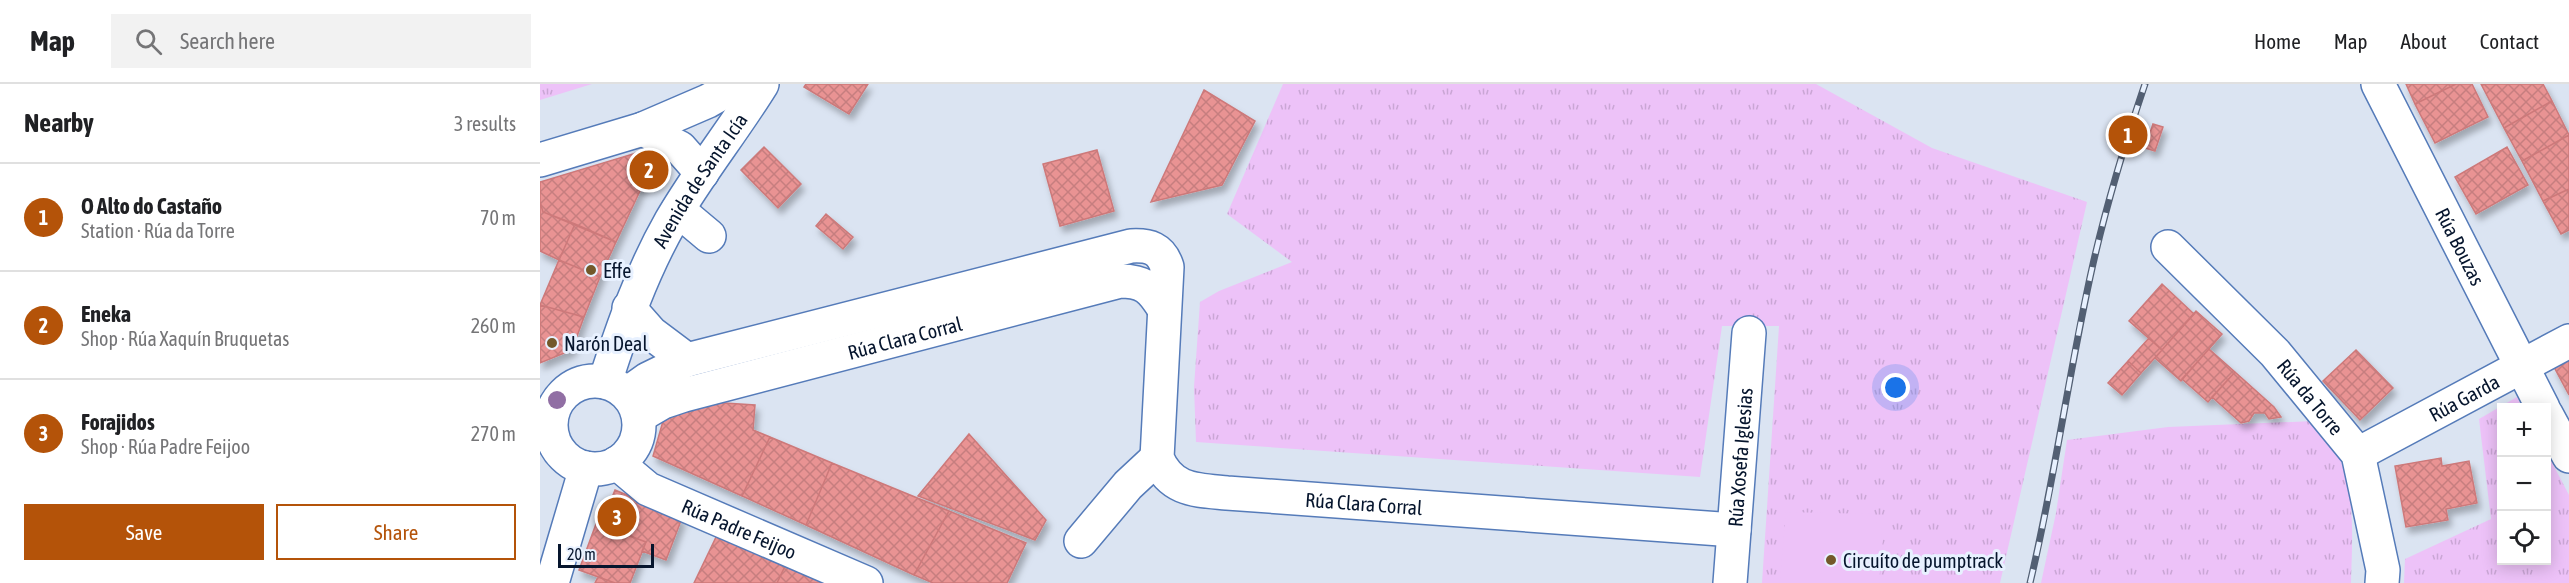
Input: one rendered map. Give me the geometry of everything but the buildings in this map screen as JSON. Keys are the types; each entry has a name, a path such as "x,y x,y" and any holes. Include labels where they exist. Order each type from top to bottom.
{"street":[{"path":"540,160 643,129 708,101 738,84"},
{"name":"Avenida de Santa Icía","path":"624,397 629,308 658,245 678,210 762,84"},
{"name":"Rúa Bouzas","path":"2378,84 2540,403"},
{"path":"643,129 680,148 702,173"},
{"path":"678,210 709,236"},
{"name":"Rúa Clara Corral","path":"624,397 648,379 687,360 1131,246 1154,248 1163,255 1167,267 1163,307 1157,458 1162,470 1184,487 1209,491 1734,530"},
{"name":"Rúa da Torre","path":"2168,247 2275,353 2358,454 2383,570 2382,583"},
{"name":"Rúa Clara Corral","path":"624,397 663,402 1120,280 1143,283 1152,290 1163,307"},
{"path":"629,308 651,333 687,360"},
{"name":"Rúa Xosefa Iglesias","path":"1730,583 1749,333"},
{"name":"Rúa Garda","path":"2358,454 2569,341"},
{"path":"581,383 624,397 637,440 626,457 577,460 552,433 551,395 581,383"},
{"path":"2551,422 2569,456"},
{"path":"1082,541 1128,485 1157,458"},
{"path":"552,583 577,460"},
{"name":"Rúa Padre Feijoo","path":"577,460 866,583"}],"green space":[{"path":"540,84 592,84 540,100"},
{"path":"1283,84 1816,84 1932,148 2087,202 2000,583 1762,583 1779,326 1722,326 1700,477 1196,442 1194,387 1200,302 1219,291 1292,262 1227,214"},
{"path":"2517,397 2520,403 2507,403"},
{"path":"2497,409 2497,565 2551,565 2551,461 2569,495 2569,583 2404,583 2405,559 2491,519 2479,419"},
{"path":"2314,421 2334,447 2350,496 2351,583 2041,583 2056,513 2067,440 2168,427"},
{"name":"Circuíto de pumptrack","path":"1786,512 1873,514 1883,538 1879,583 1780,583"}],"railway":[{"path":"2030,583 2093,264 2104,218 2145,84"}],"place":[{"name":"O Alto do Castaño","path":"2128,135"},
{"name":"Eneka","path":"649,170"},
{"name":"Effe","path":"591,270"},
{"name":"Narón Deal","path":"552,343"},
{"name":"Forajidos","path":"617,517"},
{"name":"Circuíto de pumptrack","path":"1831,560"}]}
